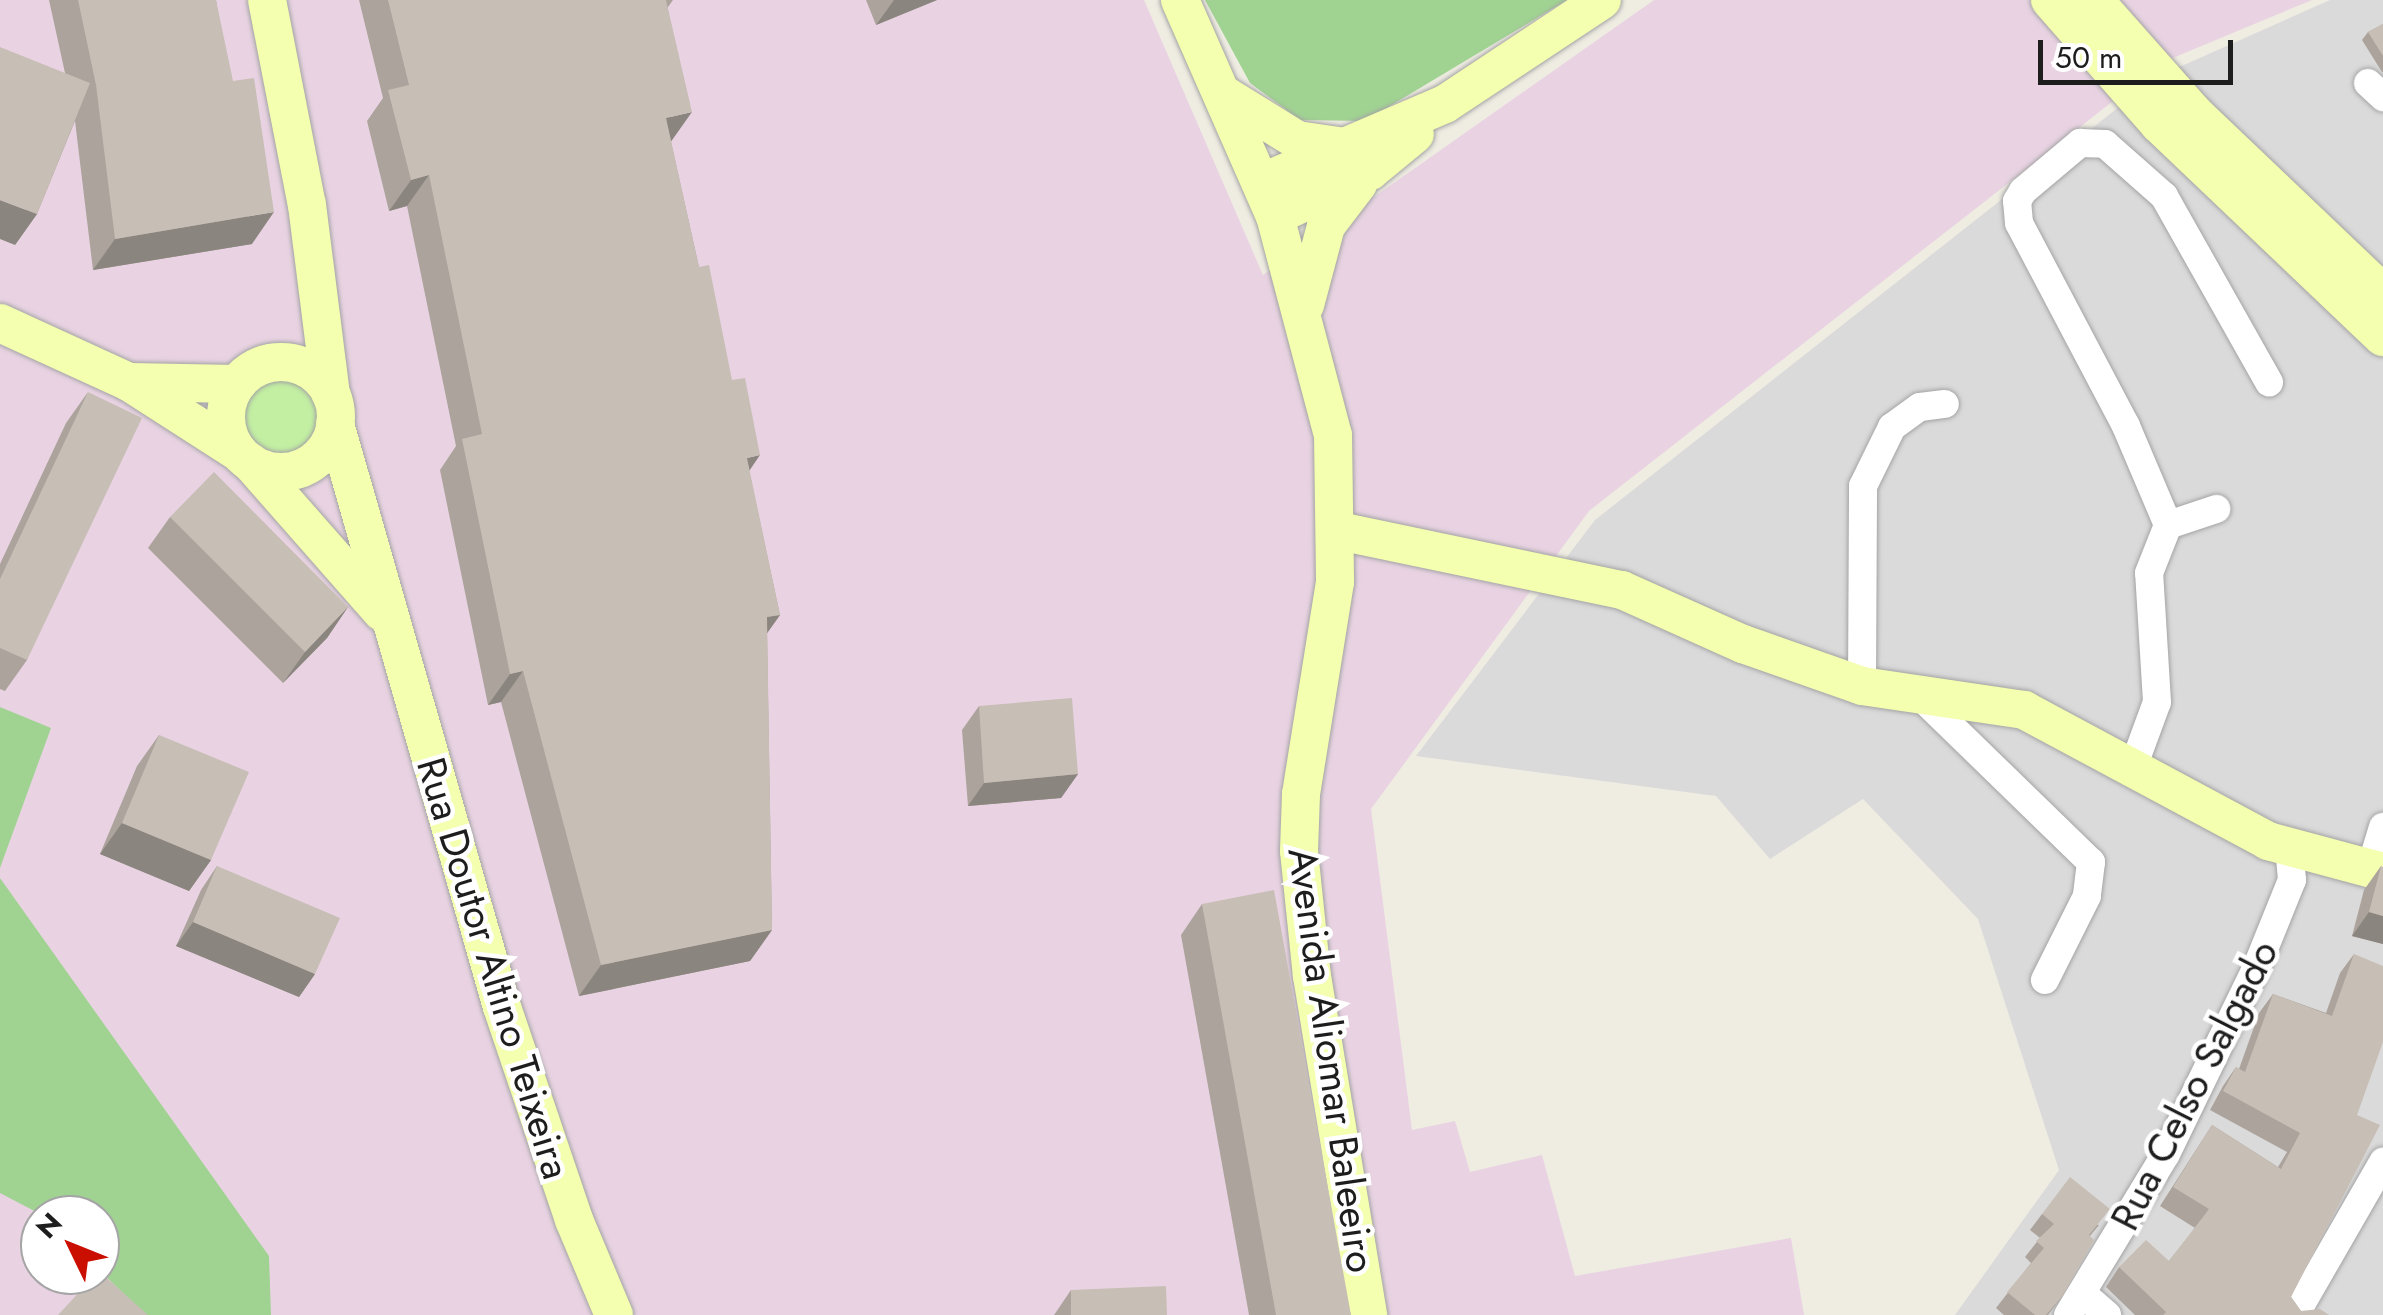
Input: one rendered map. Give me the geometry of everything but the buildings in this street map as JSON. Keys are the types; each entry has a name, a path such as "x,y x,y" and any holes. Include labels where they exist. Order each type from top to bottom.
{"street":[{"name":"Rua Doutor Altino Teixeira","path":"267,0 317,288 333,409 387,617 502,1007 574,1220 614,1315"},
{"name":"Avenida Aliomar Baleeiro","path":"1180,0 1269,199 1305,308 1333,435 1339,532 1330,632 1301,794 1299,850 1312,976 1368,1315"},
{"path":"1269,199 1361,159 1602,0"},
{"path":"2050,0 2159,124 2383,337"},
{"path":"2094,0 2195,114 2383,293"},
{"path":"1224,94 1277,132 1361,159"},
{"path":"2132,770 2157,702 2149,573 2168,526 2126,426 2019,222 2017,201 2023,192 2080,143 2106,144 2164,196 2269,382"},
{"path":"1305,308 1326,226 1361,159"},
{"path":"244,457 226,418 252,374 296,329 317,288"},
{"path":"0,323 129,382 244,457 283,472 302,468 318,457 333,409 312,370 129,382"},
{"path":"1862,686 1862,486 1892,427 1920,407 1945,404"},
{"name":"Rua Doutor Altino Teixeira","path":"244,457 387,617"},
{"path":"2168,526 2216,509"},
{"path":"1339,532 1603,584 1862,686 2024,710 2268,841 2377,871 2383,827"},
{"path":"1919,695 2090,862 2087,896 2045,980"},
{"name":"Rua Celso Salgado","path":"2075,1304 2166,1154 2277,924 2292,880 2289,845"},
{"path":"2295,1315 2383,1162"},
{"path":"2075,1304 2107,1315"}],"shaded area":[{"path":"0,0 1144,0 1263,275 1654,0 2312,0 2163,62 1589,511 1371,809 1412,1130 1455,1121 1470,1172 1542,1155 1575,1276 1791,1238 1804,1315 0,1315"},
{"path":"2330,0 2383,0 2383,1315 1955,1315 2059,1170 1978,919 1863,799 1770,859 1716,796 1416,756 1595,520 2157,77"}],"green space":[{"path":"1205,0 1567,0 1365,121 1300,120 1250,83"},
{"path":"282,377 297,379 309,388 318,400 318,430 309,442 297,451 282,453 267,451 255,442 246,430 244,415 246,400 255,388 267,379"},
{"path":"0,707 51,728 0,868"},
{"path":"0,878 269,1256 271,1315 146,1315 120,1290 120,1195 20,1195 20,1203 0,1193"}]}
